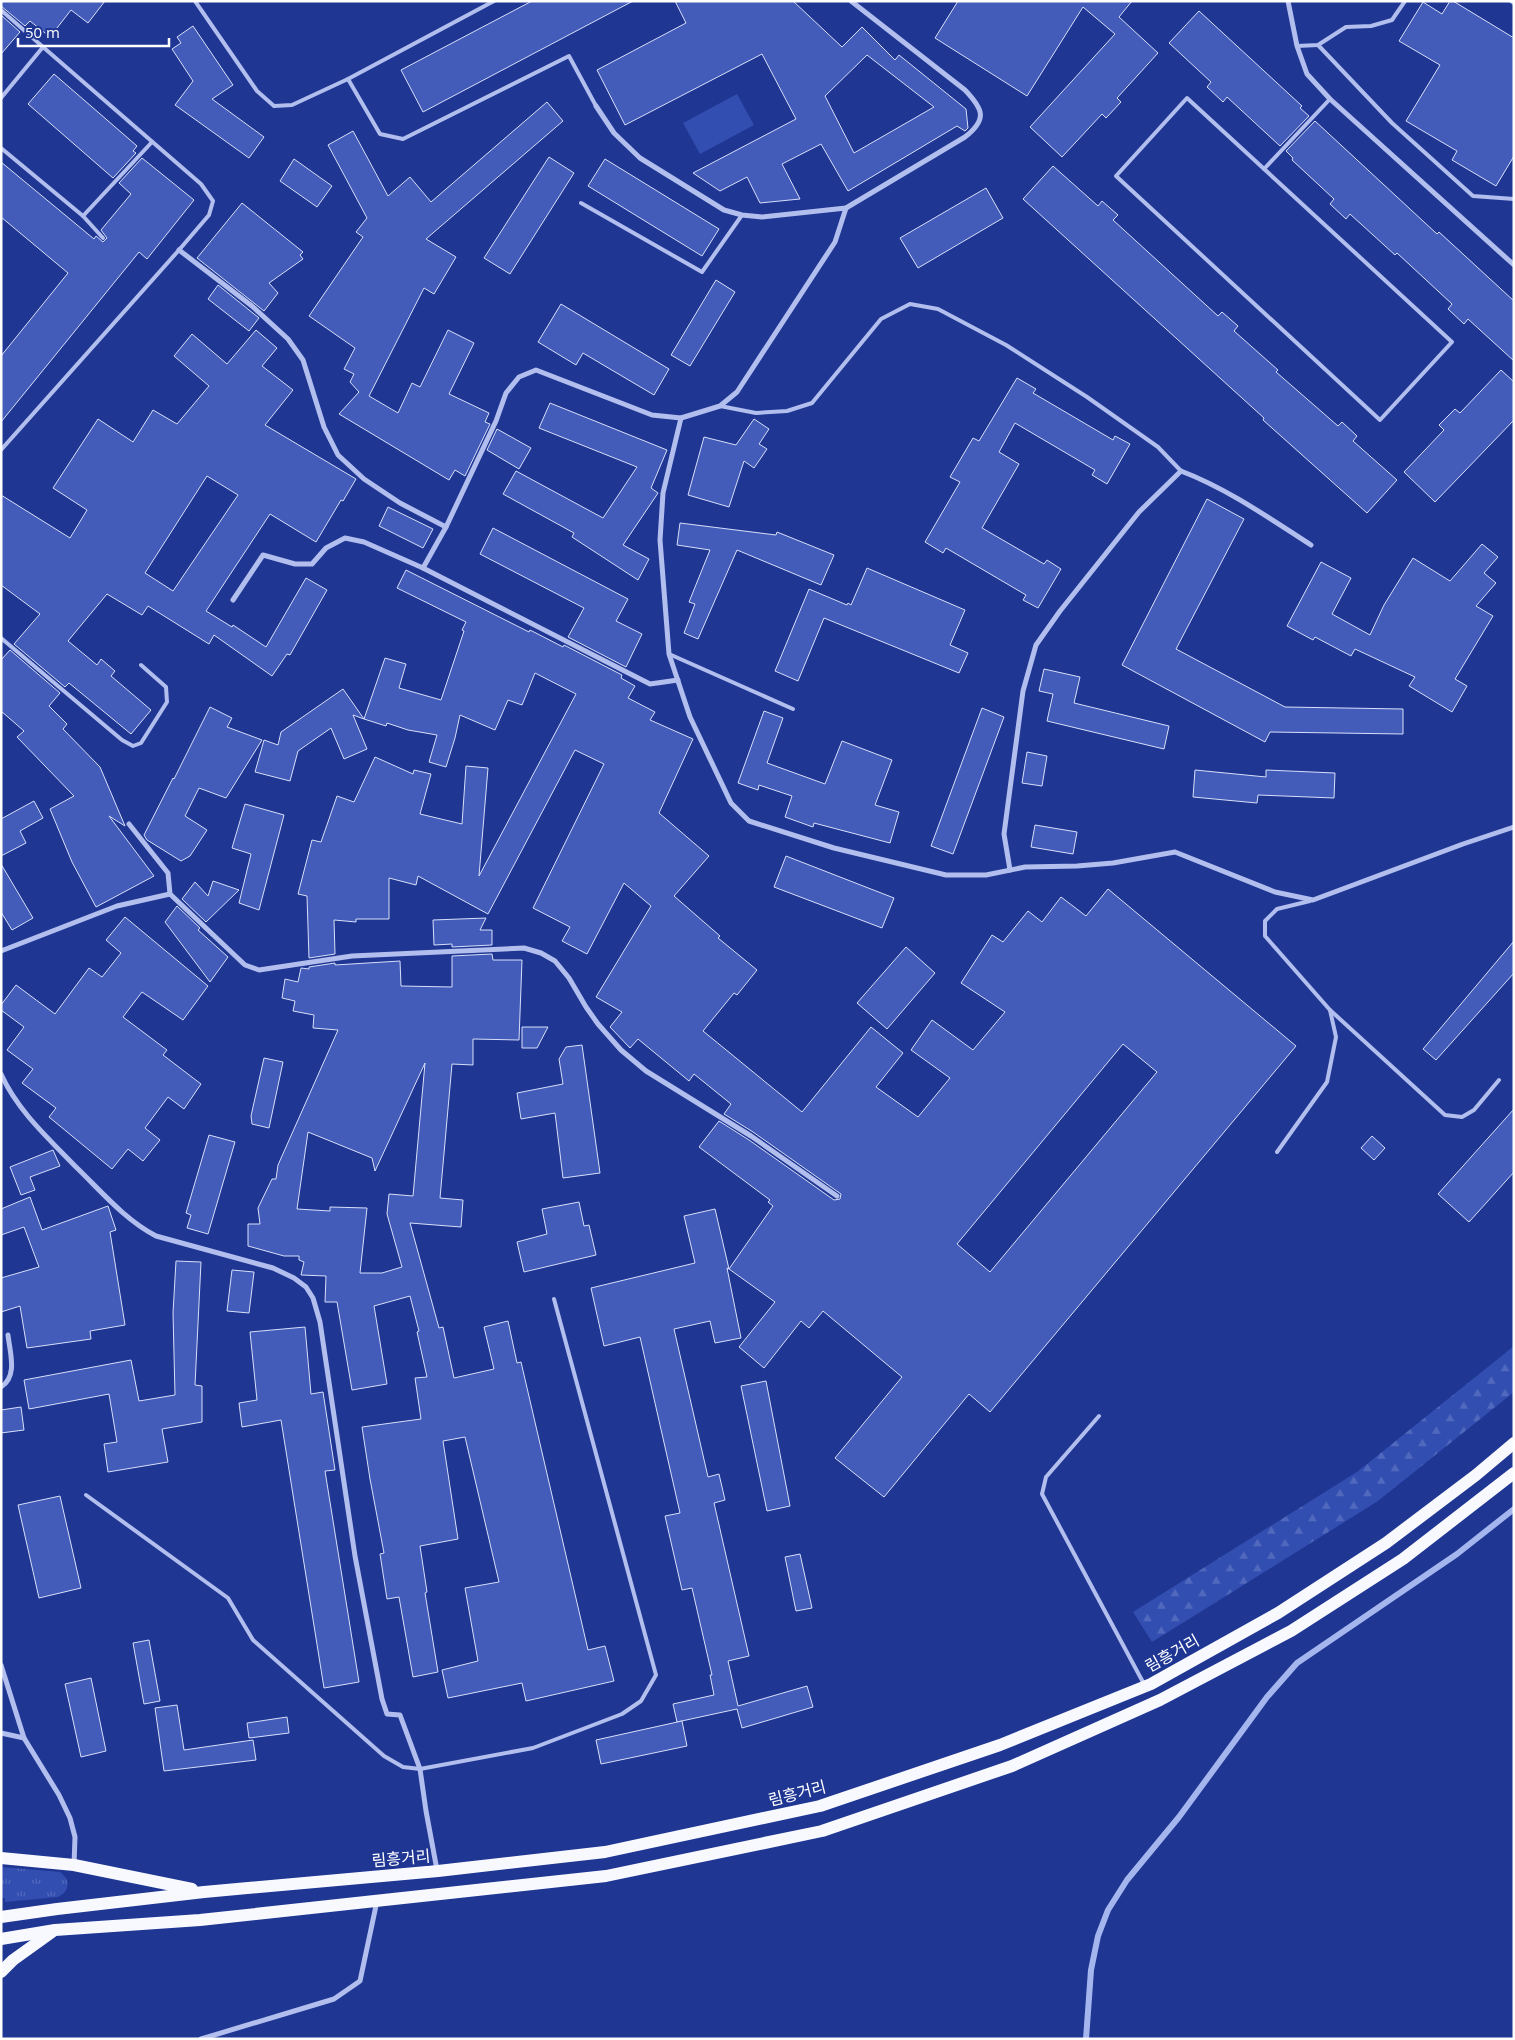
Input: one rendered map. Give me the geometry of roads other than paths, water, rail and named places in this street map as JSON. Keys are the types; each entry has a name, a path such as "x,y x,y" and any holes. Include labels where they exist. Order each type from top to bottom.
{"main road":[{"name":"림흥거리","path":"1,1918 57,1909 204,1892 605,1852 820,1806 1000,1745 1146,1686 1278,1613 1378,1548 1476,1475 1514,1443"},
{"path":"1,1938 55,1930 200,1920 606,1876 822,1831 1012,1766 1160,1700 1291,1631 1403,1559 1514,1472"},
{"path":"1,1858 74,1865 204,1892"},
{"path":"1,1972 55,1930"}],"street":[{"path":"596,106 614,133 640,158 724,210 742,215 762,217 846,208 964,137 977,127 980,116 978,104 965,90 851,1"},
{"path":"1288,1 1297,46 1307,74 1330,99 1514,265"},
{"path":"423,568 446,527 496,422 506,393 519,376 536,370 652,414 681,418 720,406 737,392 835,242 846,208"},
{"path":"179,250 252,306 288,339 303,360 324,428 338,456 364,479 400,503 446,527"},
{"path":"681,418 663,493 660,540 669,654 690,717 731,803 749,821 834,848 946,875 986,876 1025,867 1112,863 1175,852 1275,892 1313,900 1463,844 1514,828"},
{"path":"1010,870 1004,834 1023,691 1036,645 1060,610 1139,512 1181,471 1207,481 1234,495 1311,545"},
{"path":"233,600 263,555 295,564 312,564 326,548 345,538 364,542 423,568 650,684 678,680"},
{"path":"130,824 168,873 170,894 245,965 259,970 352,956 524,948 541,953 555,961 569,978 598,1024 621,1050 646,1071 751,1136 837,1196"},
{"path":"1,952 117,906 170,894"},
{"path":"1,1074 9,1091 36,1125 115,1206 140,1227 156,1236 273,1268 294,1278 306,1288 313,1298 320,1322 355,1556 382,1699 388,1714 400,1715 420,1769 438,1870"},
{"path":"1,1387 8,1383 12,1372 8,1336"},
{"path":"1,1665 24,1738 59,1795 70,1818 76,1837 74,1865"},
{"path":"1,1733 24,1738"},
{"path":"201,2039 334,1999 360,1981 377,1901"}],"lane":[{"path":"195,1 257,91 274,106 292,105 348,79 494,1"},
{"path":"1297,46 1318,45 1346,27 1372,26 1392,20 1405,1"},
{"path":"1,10 201,184 213,201 209,215 1,450"},
{"path":"1318,45 1392,123 1473,196 1514,199"},
{"path":"1,98 43,47"},
{"path":"348,79 380,134 403,139 569,56 596,106"},
{"path":"1187,98 1264,169 1452,342 1380,420 1116,176 1187,98"},
{"path":"1264,169 1330,99"},
{"path":"84,216 152,142"},
{"path":"1,148 84,216 103,238"},
{"path":"580,203 702,272 742,215"},
{"path":"720,406 756,413 787,411 812,403 881,319 910,304 938,309 1006,345 1087,397 1158,447 1181,471"},
{"path":"1,638 122,740 133,746 141,743 167,702 166,687 141,665"},
{"path":"669,654 793,709"},
{"path":"1313,900 1277,909 1265,921 1265,936 1330,1010 1445,1115 1462,1117 1474,1110 1499,1080"},
{"path":"1277,1152 1327,1082 1336,1037 1330,1010"},
{"path":"86,1494 228,1598 253,1640 384,1756 403,1767 420,1769 533,1748 622,1714 641,1701 656,1675 554,1299"},
{"path":"1099,1416 1046,1477 1042,1494 1146,1686"}],"waterway":[{"path":"1086,2039 1091,1970 1098,1936 1108,1910 1127,1880 1179,1817 1267,1697 1297,1663 1457,1554 1514,1509"}]}
